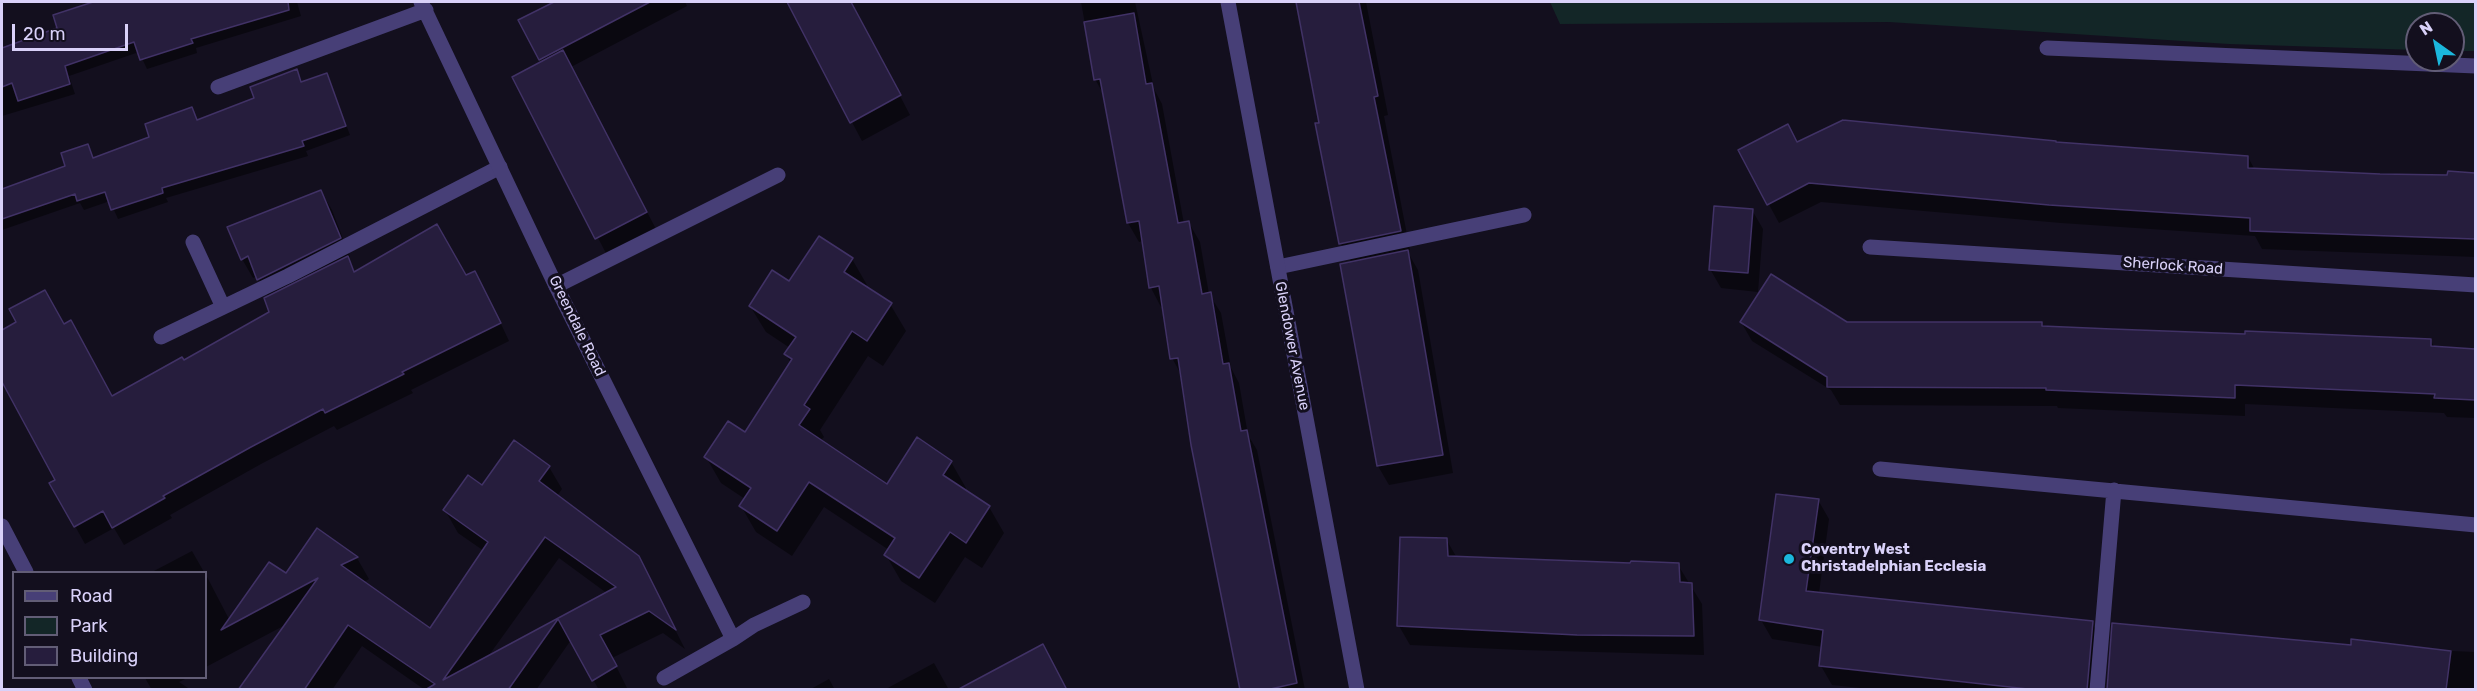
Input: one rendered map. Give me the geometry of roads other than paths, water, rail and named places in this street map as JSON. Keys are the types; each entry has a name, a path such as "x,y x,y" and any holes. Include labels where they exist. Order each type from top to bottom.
{"street":[{"name":"Glendower Avenue","path":"1228,2 1357,690"},
{"name":"Greendale Road","path":"218,87 423,6 556,285 733,639"},
{"path":"2047,48 2475,66"},
{"path":"161,337 500,167"},
{"path":"556,285 777,175"},
{"path":"1278,267 1524,215"},
{"path":"193,242 223,307"},
{"name":"Sherlock Road","path":"1870,247 2475,285"},
{"path":"1880,469 2475,525"},
{"path":"2097,690 2114,490"},
{"path":"2,526 25,571"},
{"path":"663,678 754,625 803,602"}],"place":[{"name":"Coventry West Christadelphian Ecclesia","path":"1789,559"}]}
